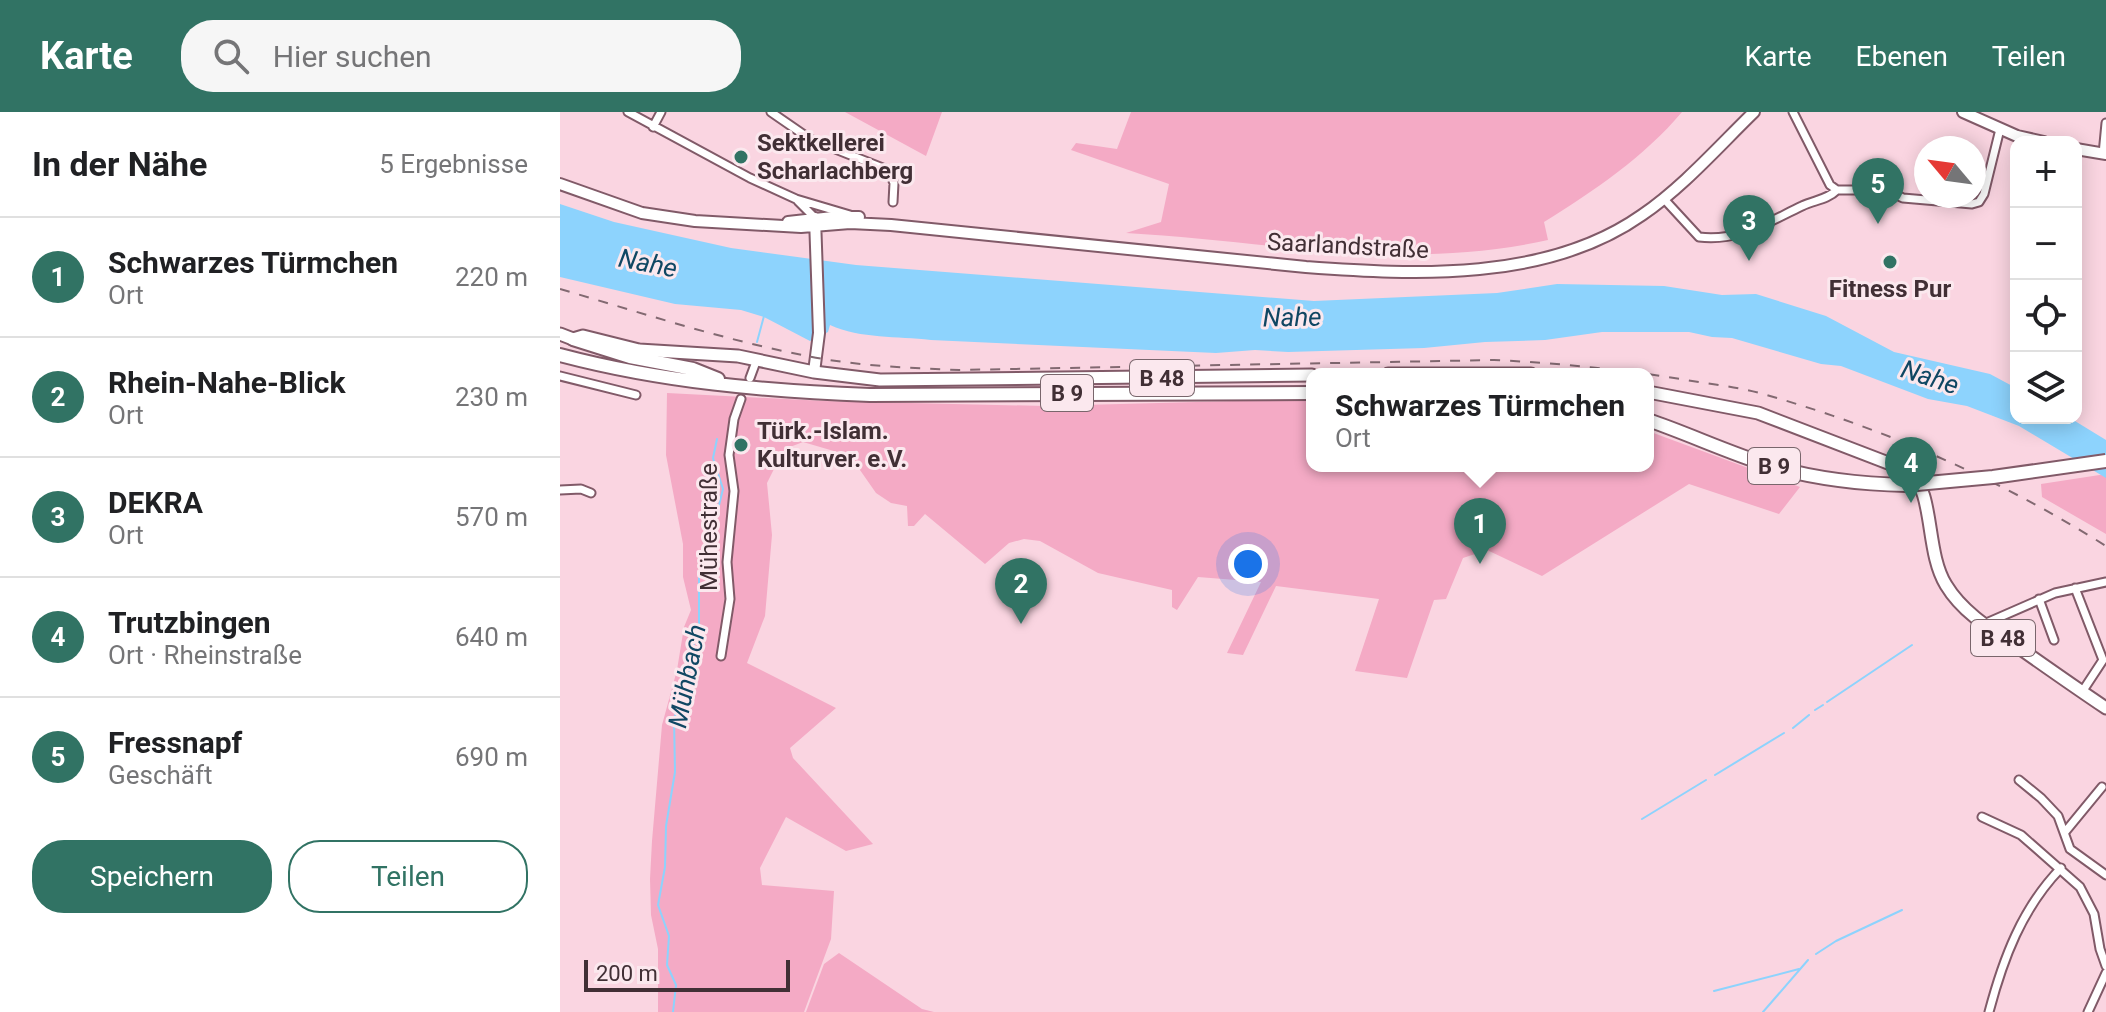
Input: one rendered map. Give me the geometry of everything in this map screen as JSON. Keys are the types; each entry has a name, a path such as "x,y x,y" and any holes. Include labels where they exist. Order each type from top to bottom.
{"highway":[{"path":"566,336 618,354 693,369 736,386"},
{"name":"B 9","path":"560,354 651,375 736,386 870,395 1306,393"},
{"name":"B 9","path":"1654,422 1747,458 1790,471 1843,481 1906,485 1993,477 2106,461"}],"main road":[{"name":"Saarlandstraße","path":"816,222 891,225 1354,271 1450,271 1511,264 1575,249 1628,225 1664,199 1754,112"},
{"path":"1963,112 2017,136"},
{"path":"2082,150 2105,154"},
{"path":"560,184 642,213 695,221 766,226 816,222"},
{"name":"Saarlandstraße","path":"816,222 854,216 891,225"},
{"path":"766,226 795,221 816,222"},
{"path":"814,372 817,354 816,222"},
{"path":"560,354 566,336"},
{"name":"B 48","path":"566,336 583,336 654,352 738,356 814,372 880,380 1306,375"},
{"name":"B 48","path":"1654,393 1748,410 1899,465 1914,475 1924,495 1930,542 1939,572 1952,595 1984,624 2106,708"}],"street":[{"path":"628,112 797,200 854,216"},
{"path":"653,127 661,112"},
{"path":"771,112 810,139 888,170 894,183 893,202"},
{"path":"1793,112 1830,185 1837,190 1886,190 1903,198 1968,204 1979,202 1984,194 2000,129"},
{"path":"2105,154 2106,123"},
{"path":"1664,199 1699,237 1717,239 1768,224 1804,205 1831,196 1837,190"},
{"path":"795,221 800,211 797,200"},
{"path":"797,200 816,222"},
{"path":"810,203 816,208 816,222"},
{"path":"750,378 757,359"},
{"path":"560,376 636,395"},
{"name":"Mühestraße","path":"721,656 730,599 727,562 734,491 729,455 734,419 741,399"},
{"path":"560,490 581,489 591,493"},
{"path":"1984,624 2039,599 2106,582"},
{"path":"2075,588 2103,660 2082,692"},
{"path":"2039,599 2054,640"},
{"path":"2019,780 2058,816 2070,849 2106,875"},
{"path":"2065,832 2102,787"},
{"path":"1982,817 2021,835 2080,887 2090,903 2106,966"},
{"path":"1989,1012 2007,950 2037,899 2061,868"},
{"path":"2088,1012 2106,973"}],"shaded area":[{"path":"845,112 942,112 926,156"},
{"path":"1131,112 1682,112 1618,172 1544,222 1548,240 1442,254 1389,254 1126,233 1161,222 1169,184 1071,150 1076,143 1117,149"},
{"path":"667,393 825,401 1045,406 1306,399 1306,472 1654,472 1654,433 1800,487 1779,514 1689,484 1542,576 1487,550 1463,558 1446,599 1434,600 1407,678 1355,671 1379,599 1276,586 1243,655 1227,653 1261,582 1198,577 1177,610 1172,607 1172,590 1098,573 1040,541 1024,539 1009,543 985,564 925,514 914,526 908,526 907,506 891,503 876,493 853,460 844,454 803,442 790,447 767,483 772,535 765,616 747,663 836,708 790,748 793,758 873,844 846,851 786,817 760,868 762,885 834,891 831,939 804,1012 658,1012 658,949 651,915 652,841 662,725 677,670 684,627 691,610 683,577 683,544 666,455"},
{"path":"2106,474 2106,534 2042,497 2041,484"},
{"path":"839,953 922,1009 934,1012 806,1012 824,964"}],"water":[{"name":"Nahe","path":"560,204 614,222 731,248 856,265 1314,301 1497,293 1557,284 1664,286 1722,295 1756,294 1826,316 1894,352 1990,374 2010,385 2010,423 1967,406 1928,399 1841,366 1821,364 1732,338 1689,332 1602,332 1545,340 1424,348 1216,353 931,340 867,335 830,325 828,332 810,341 764,317 741,310 675,304 560,277"},
{"path":"2014,424 2080,424 2106,440 2106,478"}],"waterway":[{"name":"Mühbach","path":"757,342 764,316"},
{"name":"Mühbach","path":"673,1012 676,985 667,965 669,936 658,905 675,772 674,718 687,691 691,654 699,624 699,576 710,554 723,489 713,458 717,439"},
{"path":"1827,702 1912,645"},
{"path":"1815,710 1823,705"},
{"path":"1793,728 1809,715"},
{"path":"1715,775 1784,733"},
{"path":"1642,819 1706,780"},
{"path":"1816,954 1836,941 1902,910"},
{"path":"1763,1012 1808,960"},
{"path":"1714,991 1799,969"}],"railway":[{"path":"560,289 776,350 883,366 959,370 1494,360 1599,368"},
{"path":"1654,375 1759,393 1858,424 1985,478 2106,546"}],"place":[{"name":"Sektkellerei Scharlachberg","path":"741,157"},
{"name":"Fressnapf","path":"1878,224"},
{"name":"DEKRA","path":"1749,261"},
{"name":"Fitness Pur","path":"1890,262"},
{"name":"Türk.-Islam. Kulturver. e.V.","path":"741,445"},
{"name":"Trutzbingen","path":"1911,503"},
{"name":"Schwarzes Türmchen","path":"1480,564"},
{"name":"Rhein-Nahe-Blick","path":"1021,624"}]}
